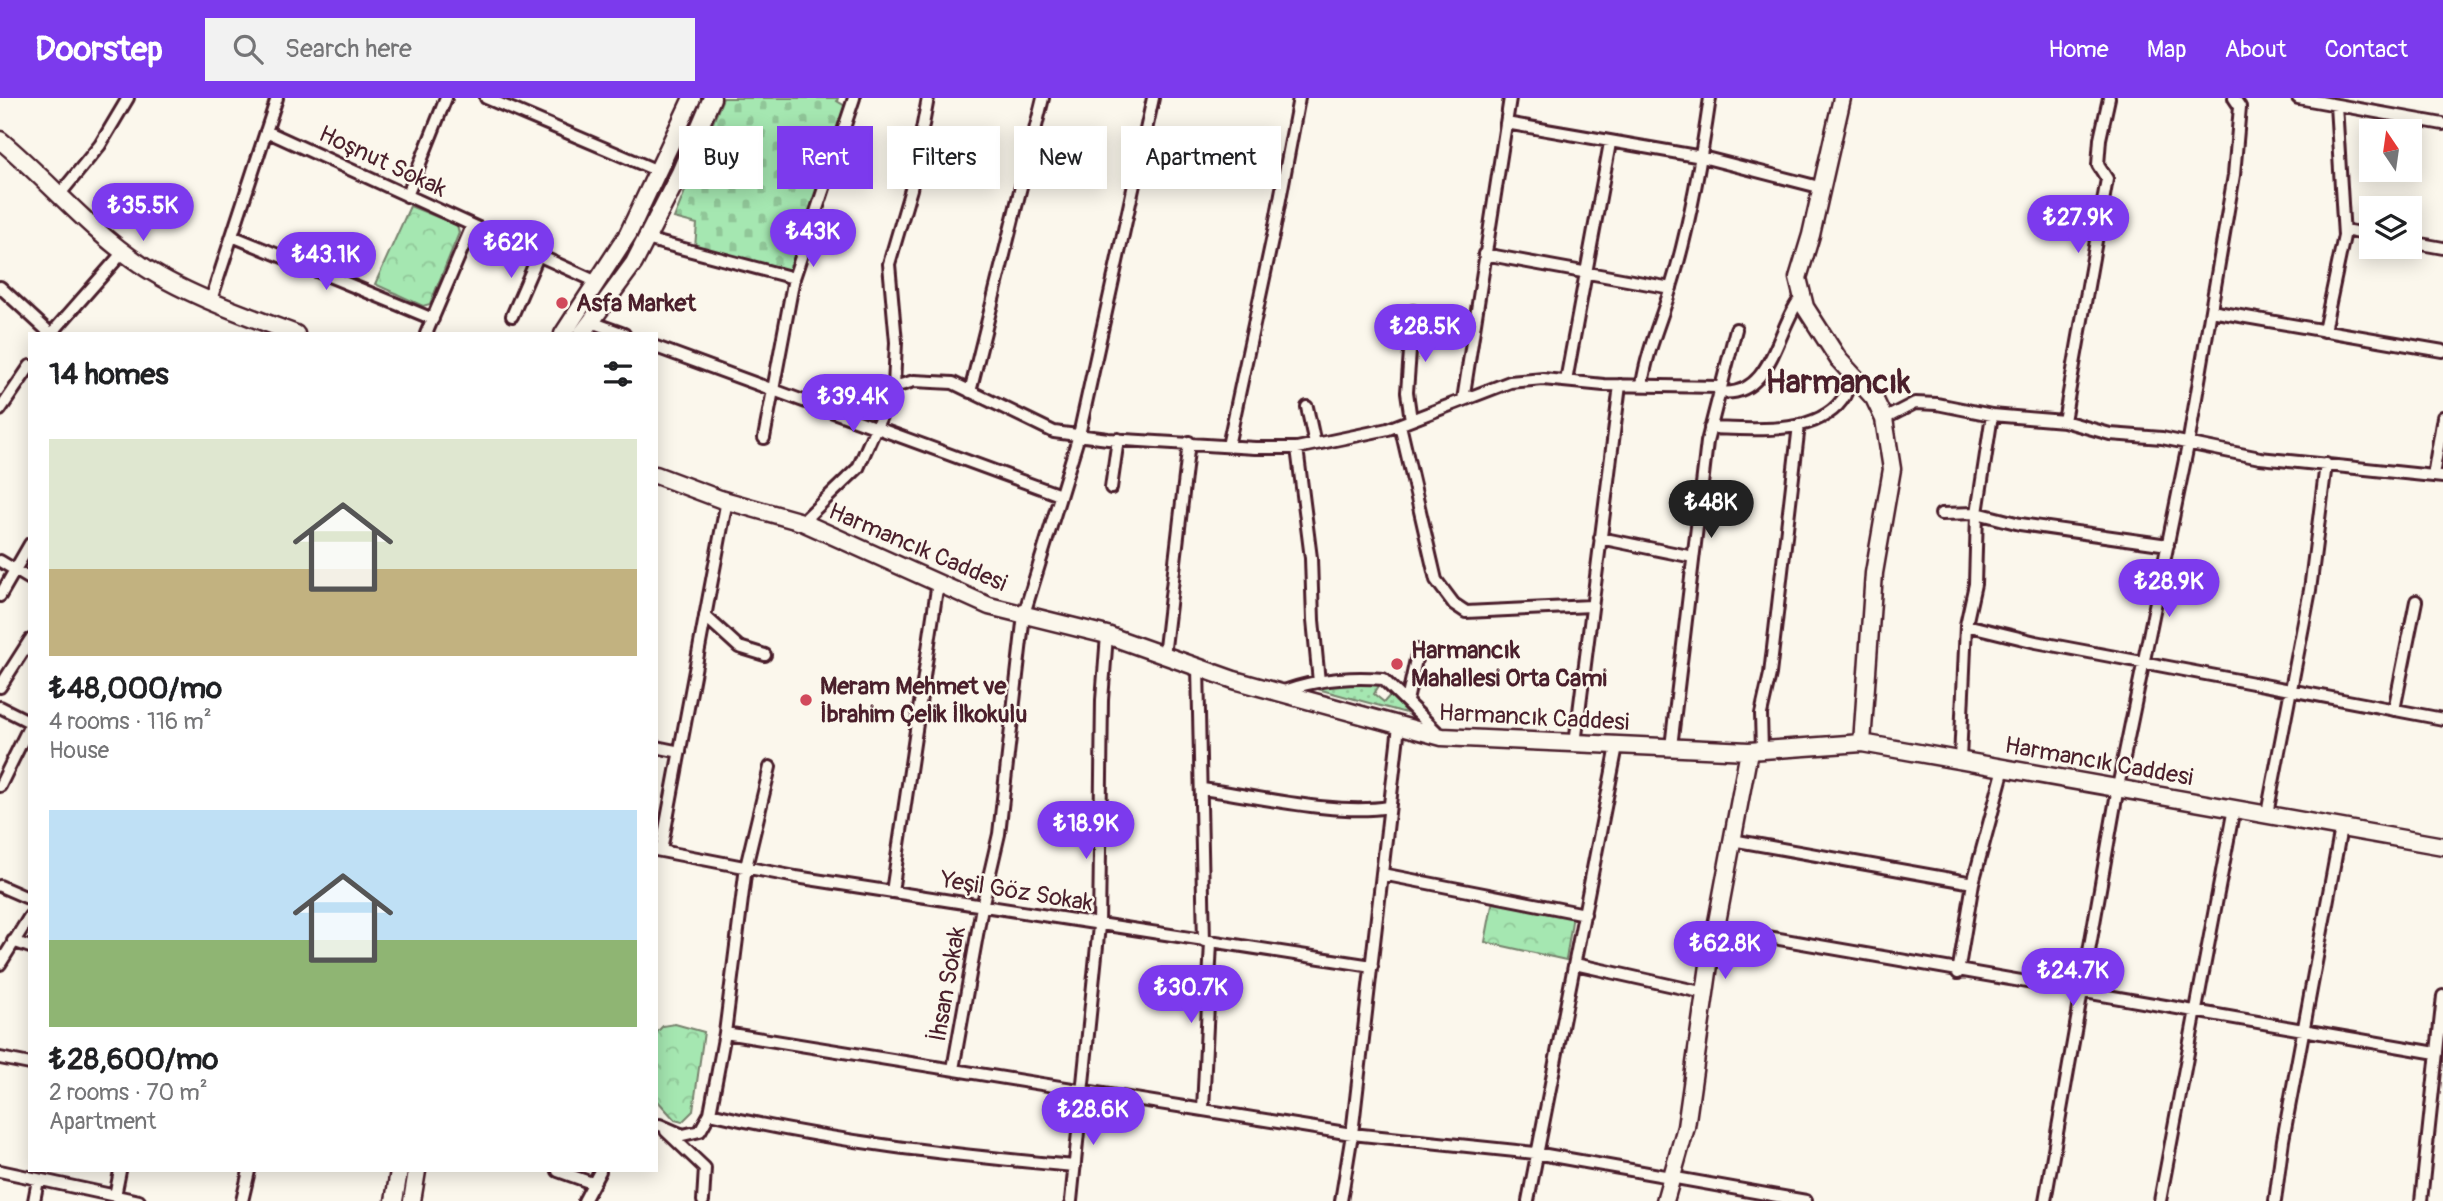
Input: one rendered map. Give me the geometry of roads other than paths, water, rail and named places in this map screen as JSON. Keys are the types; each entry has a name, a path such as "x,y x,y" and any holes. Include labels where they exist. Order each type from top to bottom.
{"street":[{"path":"59,195 100,145 128,98"},
{"path":"211,300 277,98"},
{"path":"407,196 446,98"},
{"path":"486,98 658,171"},
{"path":"564,332 628,233 692,98"},
{"path":"612,332 587,328 634,263 712,98"},
{"path":"764,438 794,278 854,98"},
{"path":"802,522 858,468 894,387 896,342 889,264 911,189 928,98"},
{"path":"970,391 1043,98"},
{"name":"İhsan Sokak","path":"953,1069 982,907 999,834 1024,614 1079,435 1153,98"},
{"path":"1228,446 1277,219 1299,98"},
{"path":"1463,400 1510,98"},
{"path":"1642,385 1647,352 1671,288 1702,157 1710,98"},
{"path":"1842,98 1823,188 1798,278 1805,307 1839,360 1874,398 1884,419 1892,469 1874,573 1862,743"},
{"path":"2064,421 2107,179 2098,165 2099,139 2109,98"},
{"path":"2046,1201 2118,787 2188,445 2211,312 2234,176 2240,107 2234,98"},
{"path":"2298,98 2443,124"},
{"path":"2324,331 2344,230 2336,105"},
{"path":"1506,123 1702,157 1823,188"},
{"name":"Hoşnut Sokak","path":"266,131 597,282"},
{"path":"0,140 141,265 211,300 291,332"},
{"path":"1566,381 1610,143"},
{"path":"427,332 472,226"},
{"path":"2344,230 2359,233"},
{"path":"232,236 433,319"},
{"path":"646,239 794,278"},
{"path":"2422,244 2443,248"},
{"path":"53,332 124,251"},
{"path":"1484,254 1671,288"},
{"path":"512,317 538,256"},
{"path":"0,286 49,332"},
{"path":"894,387 915,381 953,383 1054,432 1228,446 1297,447 1400,425 1510,382 1543,379 1719,389 1730,394 1764,373 1802,296"},
{"path":"1411,420 1408,392 1413,311"},
{"path":"2211,312 2443,351"},
{"path":"1671,747 1710,428 1736,329"},
{"path":"658,348 773,392 878,426 1060,495"},
{"path":"0,410 28,369"},
{"path":"1710,428 1784,429 1816,419 1842,401 1852,374"},
{"path":"1574,744 1620,385"},
{"path":"1884,419 1915,403 1992,415 2064,421 2110,433 2162,438 2260,458 2438,476 2443,417"},
{"path":"1307,407 1315,444"},
{"path":"1960,760 1966,625 1975,584 1977,513 1992,415"},
{"path":"1400,425 1436,580 1454,604 1466,612 1591,606"},
{"path":"1665,1201 1686,1127 1705,993 1732,840 1755,751 1760,714 1770,674 1799,425"},
{"path":"1111,488 1118,439"},
{"path":"1164,656 1189,442"},
{"path":"1297,447 1311,558 1312,620 1320,682"},
{"path":"2267,814 2310,590 2326,464"},
{"name":"Harmancık Caddesi","path":"658,476 802,522 989,606 1107,635 1279,693 1442,737 1755,751 1862,743 2443,846"},
{"path":"659,851 727,500"},
{"path":"1941,514 1977,513 2020,524 2168,545"},
{"path":"1600,538 1693,557"},
{"path":"0,596 28,547"},
{"path":"0,561 28,578"},
{"path":"892,892 938,582"},
{"path":"2394,710 2416,601"},
{"path":"705,616 739,647 765,655"},
{"path":"1966,625 2036,642 2443,719"},
{"path":"1071,1201 1100,926 1102,700 1107,635"},
{"path":"0,687 28,643"},
{"path":"1408,701 1418,650"},
{"path":"1198,667 1196,699 1207,941 1203,1109"},
{"path":"1279,693 1353,676 1383,679 1442,737"},
{"path":"0,707 28,722"},
{"path":"1341,1201 1353,1135 1399,726"},
{"path":"0,786 28,727"},
{"path":"1528,1201 1535,1153 1617,746"},
{"path":"658,747 680,752"},
{"path":"658,1124 683,1135 700,1130 710,1113 725,1034 746,867 771,767"},
{"path":"1958,972 1973,883 2004,768"},
{"path":"1202,789 1369,811 1389,807"},
{"path":"2160,1201 2234,808"},
{"path":"2275,1201 2303,1030 2342,828"},
{"path":"1732,840 1973,883"},
{"name":"Yeşil Göz Sokak","path":"659,851 1100,926 1371,965"},
{"path":"1382,874 1585,914"},
{"path":"0,886 28,898"},
{"path":"0,964 28,919"},
{"path":"1716,928 2082,994 2436,1053"},
{"path":"13,941 28,946"},
{"path":"1575,964 1705,993"},
{"path":"2421,1201 2443,996"},
{"path":"725,1034 1353,1135 1535,1153 1801,1201"},
{"path":"0,1058 28,1064"},
{"path":"710,1113 827,1139 918,1152 1075,1166"},
{"path":"658,1124 705,1168 703,1201"},
{"path":"0,1171 139,1201"},
{"path":"120,1172 122,1198"},
{"path":"242,1201 249,1172"},
{"path":"394,1201 399,1172"},
{"path":"412,1201 417,1172"},
{"path":"561,1172 592,1183"},
{"path":"584,1201 599,1172"},
{"path":"34,1201 38,1180"}],"place":[{"name":"Asfa Market","path":"562,303"},
{"name":"Harmancık Mahallesi Orta Cami","path":"1397,664"},
{"name":"Meram Mehmet ve İbrahim Çelik İlkokulu","path":"806,700"}],"district":[{"name":"Harmancık","path":"1838,382"}]}
